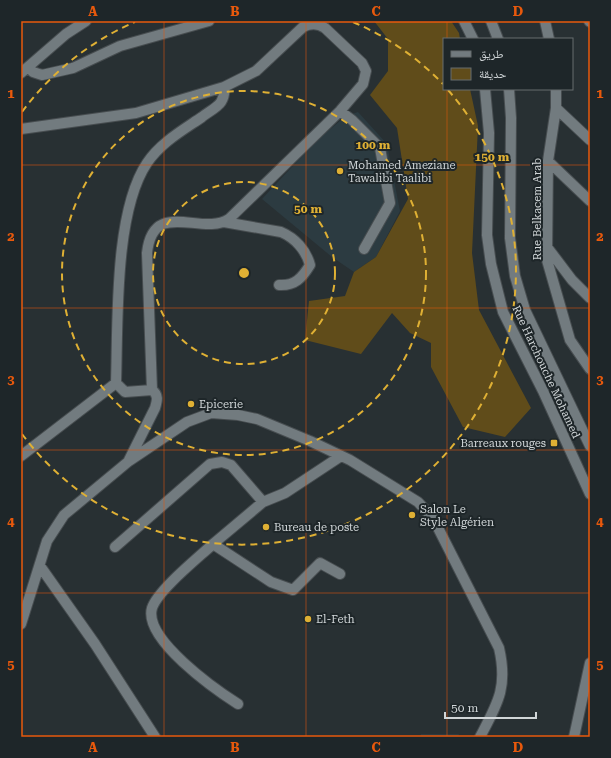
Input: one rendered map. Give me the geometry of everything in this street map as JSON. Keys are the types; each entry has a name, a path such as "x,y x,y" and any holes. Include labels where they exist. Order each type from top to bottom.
{"street":[{"path":"25,70 66,34 86,21"},
{"path":"25,70 42,75 73,68 120,46 208,21"},
{"path":"464,21 472,38"},
{"path":"491,21 498,38"},
{"path":"544,21 549,38"},
{"path":"21,129 136,113 224,87 256,71 303,27 310,24 318,24 362,62 366,76 363,84 340,111 224,222"},
{"path":"129,461 155,408 157,399 156,392 152,390 125,392 116,383 120,270 129,206 135,183 147,162 163,144 219,105 224,95 224,87"},
{"name":"Rue Harchouche Mohamed","path":"485,90 489,133 487,235 491,264 504,312 590,494"},
{"name":"Rue Harchouche Mohamed","path":"509,90 511,118 510,238 515,276 526,310 590,446"},
{"name":"Rue Belkacem Arab","path":"556,90 556,108 548,161 547,260 570,340 590,369"},
{"path":"556,108 590,140"},
{"path":"340,111 352,120 380,148 390,203 364,249"},
{"path":"548,161 590,201"},
{"path":"152,390 147,253 150,238 160,227 173,221 190,221 214,225 224,222 281,232 289,236 307,254 310,265 303,277 288,286 279,285"},
{"path":"547,247 572,280 590,298"},
{"path":"21,456 116,383"},
{"path":"21,624 47,541 64,515 129,461 187,422 211,414 238,415 257,419 283,428 341,456 418,502 433,518 499,648 503,668 502,685 496,706 480,737"},
{"path":"238,704 212,688 166,645 152,624 152,609 159,596 213,544 263,502 285,493 341,456"},
{"path":"115,547 210,464 222,462 232,465 263,502"},
{"path":"213,544 271,582 293,590 320,563 340,574"},
{"path":"40,566 95,644 155,737"},
{"path":"574,737 590,663"}],"shaded area":[{"name":"Mohamed Ameziane Tawalibi Taalibi","path":"358,112 387,144 400,211 376,257 354,272 332,257 262,199 317,140 346,116"},
{"path":"421,734 459,734 458,737 420,737"}],"green space":[{"path":"374,21 451,21 459,33 460,38 443,38 443,90 470,90 478,126 472,253 479,310 531,408 505,437 463,427 431,367 431,343 410,333 392,313 361,354 305,340 309,301 345,296 354,272 376,257 408,199 397,128 370,95 388,71 388,39"}],"place":[{"name":"Mohamed Ameziane Tawalibi Taalibi","path":"340,171"},
{"name":"Epicerie","path":"191,404"},
{"name":"Barreaux rouges","path":"554,443"},
{"name":"Salon Le Style Algérien","path":"412,515"},
{"name":"Bureau de poste","path":"266,527"},
{"name":"El-Feth","path":"308,619"}]}
